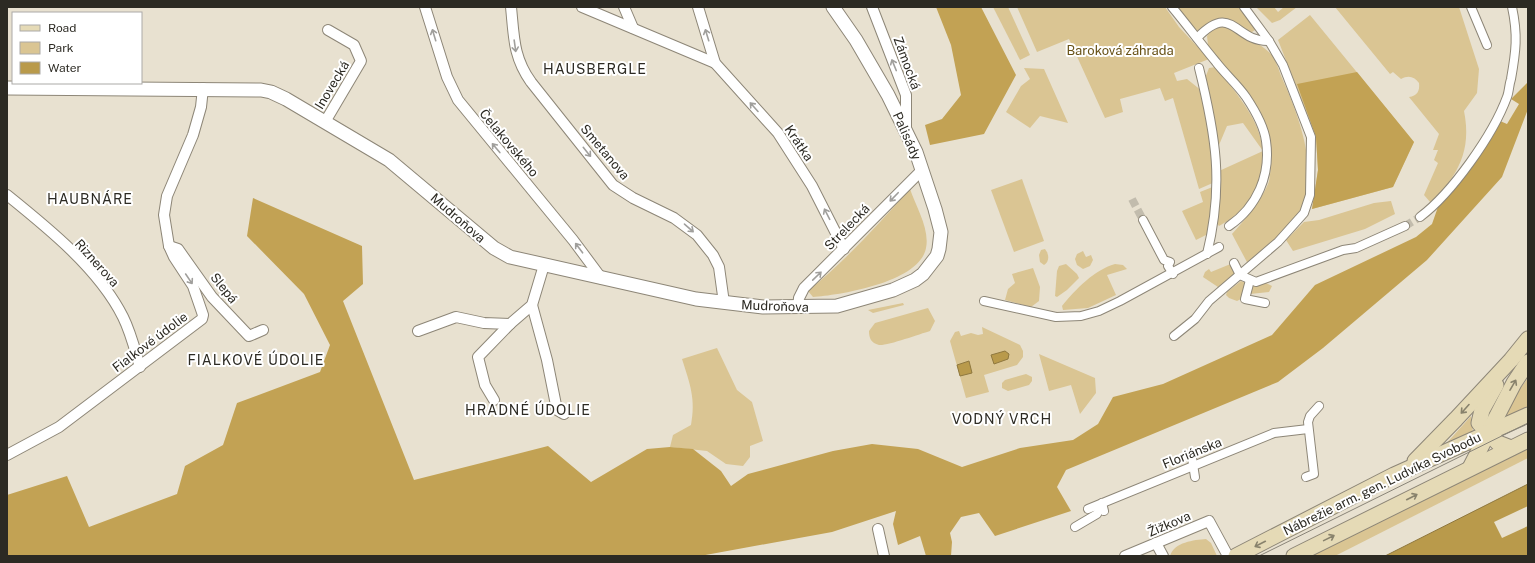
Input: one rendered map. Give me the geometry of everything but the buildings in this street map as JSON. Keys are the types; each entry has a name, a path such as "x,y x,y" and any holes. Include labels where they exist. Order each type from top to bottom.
{"main road":[{"path":"1394,475 1424,453 1511,360 1528,339"},
{"path":"1511,360 1480,415 1479,423 1498,443 1511,448"},
{"path":"1470,468 1514,383 1528,362"},
{"name":"Nábrežie arm. gen. Ludvíka Svobodu","path":"1236,556 1394,475 1528,415"},
{"name":"Nábrežie arm. gen. Ludvíka Svobodu","path":"1294,556 1528,440"}],"street":[{"name":"Čelakovského","path":"425,7 447,77 458,100 573,240 602,279"},
{"name":"Smetanova","path":"511,7 516,54 521,66 531,82 613,186 633,198 674,218 697,235 713,255 719,267 724,303"},
{"path":"582,7 715,63"},
{"path":"624,7 633,28"},
{"path":"698,7 715,63"},
{"name":"Palisády","path":"833,7 860,47 888,95 906,130 922,170 938,217 941,240 937,256 923,274"},
{"name":"Zámocká","path":"872,7 906,95 906,130"},
{"path":"1172,7 1245,96 1258,118 1266,140 1267,166 1262,185 1252,204 1229,226"},
{"path":"1174,336 1195,319 1209,301 1279,244 1304,213 1310,195 1311,136 1283,65 1269,41 1244,7"},
{"path":"1471,7 1487,45"},
{"path":"1420,217 1448,189 1480,150 1507,97 1515,58 1517,33 1512,7"},
{"path":"1197,38 1217,22 1228,22 1258,41 1269,41"},
{"name":"Inovecká","path":"325,122 361,61 354,45 328,30"},
{"name":"Krátka","path":"715,63 778,133 812,186 844,249"},
{"path":"1199,68 1211,117 1218,192 1213,230 1207,254"},
{"name":"Mudroňova","path":"7,88 203,88 270,92 325,122 389,160 499,252 518,260 602,279 724,303 763,307 798,307 837,306 893,290 915,280 923,274"},
{"name":"Fialkové údolie","path":"7,455 59,426 140,367 202,319 203,315 193,286 174,257 169,246 164,215 167,196 193,135 201,108 203,88"},
{"name":"Strelecká","path":"798,307 799,298 804,288 922,170"},
{"name":"Riznerova","path":"7,195 28,212 82,262 106,289 123,317 140,367"},
{"path":"1143,220 1168,267"},
{"path":"1234,263 1240,275 1256,282 1293,265 1343,250 1356,248 1405,226"},
{"path":"1279,244 1281,232"},
{"name":"Slepá","path":"169,246 178,249 212,297 249,336 263,330"},
{"path":"984,301 1056,317 1081,316 1099,311 1168,267 1207,254 1219,247"},
{"path":"544,265 532,305 547,360 557,410 564,414"},
{"path":"1250,280 1245,299 1265,303"},
{"path":"494,400 485,384 478,357 510,324 532,305"},
{"path":"418,331 456,317 484,323 510,324"},
{"path":"1306,477 1314,474 1308,429 1310,416 1319,406"},
{"name":"Floriánska","path":"1088,509 1103,507 1193,462 1274,433 1308,429"},
{"path":"1193,462 1195,477"},
{"path":"1076,527 1097,514 1103,507"},
{"name":"Žižkova","path":"1125,556 1209,521 1228,556"},
{"path":"878,529 884,556"},
{"path":"1156,543 1163,556"}],"green space":[{"path":"993,7 1008,7 1030,55 1020,60"},
{"name":"Baroková záhrada","path":"1017,7 1165,7 1179,27 1209,59 1174,73 1177,81 1187,79 1202,91 1208,118 1215,182 1199,189 1173,98 1165,101 1160,88 1120,99 1123,112 1105,118 1069,39 1037,52"},
{"path":"1175,7 1240,7 1255,30 1249,34 1231,22 1196,31"},
{"path":"1256,7 1274,7 1278,12 1284,7 1297,7 1280,20 1272,23"},
{"path":"1335,7 1459,7 1479,69 1477,93 1464,111 1466,138 1461,162 1449,182 1431,203 1424,195 1438,163 1434,160 1438,150 1433,150 1439,134 1409,97 1414,96 1417,93 1419,83 1411,77 1401,79 1393,72 1390,74"},
{"path":"1310,15 1414,142 1393,187 1312,209 1318,170 1316,137 1278,40"},
{"path":"1230,26 1261,46 1274,58 1300,123 1307,157 1307,190 1299,214 1280,238 1248,264 1232,234 1257,204 1268,184 1271,166 1271,148 1267,131 1251,101 1241,86 1208,45 1207,36 1214,27"},
{"path":"1216,67 1253,119 1260,135 1263,151 1243,123 1227,126 1219,145 1217,145 1204,81 1209,68"},
{"path":"1024,68 1044,69 1068,123 1040,116 1030,128 1006,112 1021,86 1030,79"},
{"path":"1263,151 1263,166 1260,180 1254,194 1245,206 1233,217 1219,226 1216,222 1219,171"},
{"path":"1022,179 1044,241 1014,252 991,190"},
{"path":"1215,186 1208,234 1196,240 1182,211 1203,202 1200,192"},
{"path":"910,189 922,218 926,233 926,248 921,260 910,270 895,278 878,284 859,290 813,297 808,291 848,255"},
{"path":"1391,201 1395,214 1365,229 1293,251 1286,240 1304,222 1319,220 1374,203"},
{"path":"1045,249 1048,257 1047,262 1044,265 1040,262 1039,255 1041,250"},
{"path":"1083,251 1086,257 1091,255 1093,260 1090,266 1083,269 1077,265 1075,259 1077,254"},
{"path":"1233,263 1238,272 1218,287 1203,277 1205,272 1209,269 1211,272"},
{"path":"1066,264 1077,274 1079,278 1067,290 1057,297 1055,296 1057,271 1059,266"},
{"path":"1115,264 1123,265 1127,269 1107,275 1116,295 1088,308 1063,310 1062,306 1086,281 1093,275"},
{"path":"1033,268 1040,287 1039,301 1031,307 1005,300 1008,289 1015,283 1012,274"},
{"path":"1241,281 1246,283 1241,299 1237,301 1229,298 1226,295 1227,292"},
{"path":"1266,283 1272,286 1269,292 1250,294 1251,284 1260,285"},
{"path":"903,303 904,305 873,313 868,310"},
{"path":"928,308 935,321 930,331 883,345 876,344 871,340 869,331 875,323"},
{"path":"982,327 1020,345 1023,351 1023,357 1017,365 984,375 989,392 966,398 950,341 955,332 959,331 961,336 971,333 978,335 983,334"},
{"path":"717,348 737,390 752,402 763,441 750,446 750,457 743,466 726,464 707,451 670,447 673,435 691,425 693,407 692,399 682,359"},
{"path":"1039,354 1095,378 1096,393 1080,414 1071,385 1049,391"},
{"path":"1026,374 1032,377 1032,381 1029,385 1008,391 1002,388 1002,383 1005,380"},
{"path":"1528,378 1528,408 1506,418 1502,416 1509,403"},
{"path":"1471,416 1473,432 1444,446"},
{"path":"1528,449 1528,458 1335,556 1309,556"},
{"path":"1206,539 1211,543 1217,556 1170,556 1172,551 1180,545 1190,541"}],"shaded area":[{"path":"936,7 981,7 1016,75 984,134 930,145 925,125 942,119 961,95 951,45"},
{"path":"1357,72 1414,142 1393,187 1312,209 1318,170 1316,137 1297,84"},
{"path":"1528,82 1528,109 1502,177 1427,260 1323,348 1278,382 1066,470 1057,487 1071,511 995,536 979,513 961,517 950,533 952,542 951,556 926,556 920,536 898,545 893,524 896,511 832,532 700,556 7,556 7,495 67,476 89,527 177,494 185,466 223,445 237,403 320,372 330,345 304,294 247,236 253,198 362,246 363,284 343,301 414,480 548,446 591,482 647,449 670,447 693,449 721,471 731,486 748,474 833,451 872,444 918,449 962,467 1020,448 1073,440 1098,424 1113,397 1163,384 1272,335 1315,285 1416,237 1432,224 1439,204 1466,174 1500,121 1507,124 1519,104 1511,99"}],"water":[{"path":"1005,351 1009,354 1008,359 994,364 991,355"},
{"path":"969,361 972,373 960,376 957,365"},
{"path":"1528,484 1528,556 1385,556"}],"pier":[{"path":"1528,506 1528,526 1502,538 1494,522"}],"tunnel":[{"path":"1132,199 1143,220"},
{"path":"1405,226 1420,217"}],"tram line":[{"path":"1259,556 1528,423"}],"district":[{"name":"HAUSBERGLE","path":"595,69"},
{"name":"HAUBNÁRE","path":"90,199"},
{"name":"FIALKOVÉ ÚDOLIE","path":"256,360"},
{"name":"HRADNÉ ÚDOLIE","path":"528,410"},
{"name":"VODNÝ VRCH","path":"1002,419"}]}
